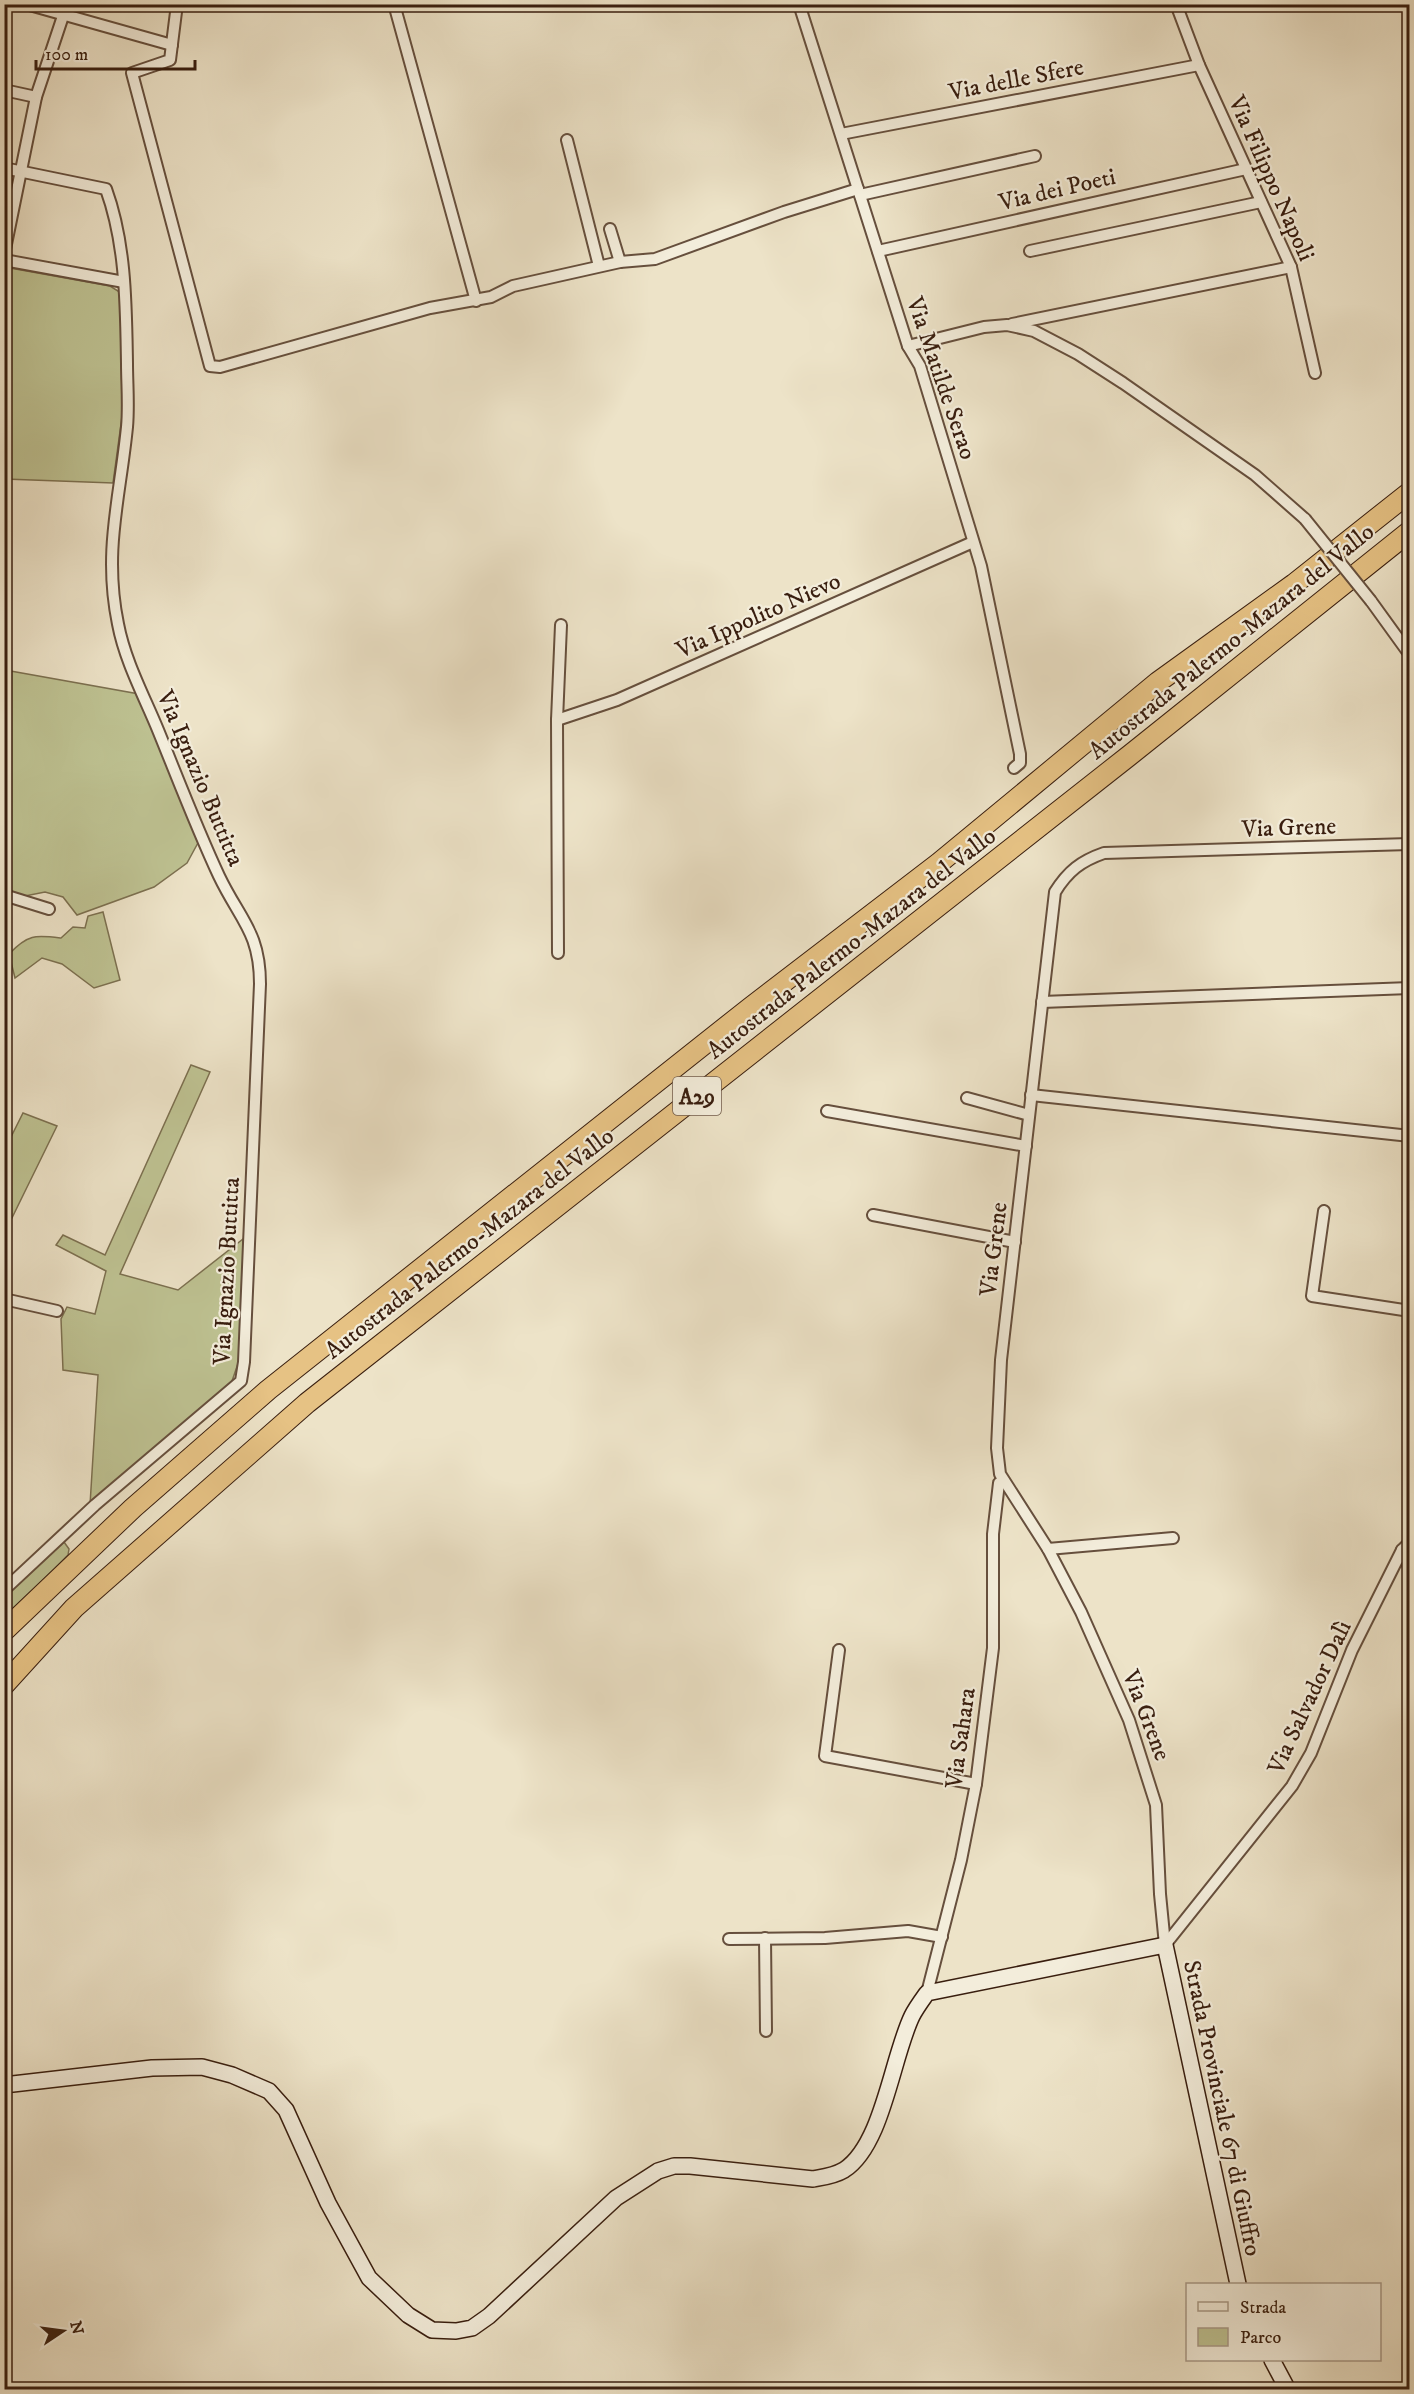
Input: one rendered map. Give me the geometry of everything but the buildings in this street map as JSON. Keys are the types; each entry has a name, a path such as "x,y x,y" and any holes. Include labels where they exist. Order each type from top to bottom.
{"highway":[{"name":"Autostrada Palermo-Mazara del Vallo","path":"4,1631 133,1508 268,1390 751,1007 939,863 1158,682 1294,584 1410,492"},
{"name":"Autostrada Palermo-Mazara del Vallo","path":"4,1685 74,1608 307,1403 1130,755 1410,531"}],"street":[{"path":"26,4 65,10 172,45"},
{"path":"177,4 170,60 132,73 210,366 220,367 430,308 476,301 513,286 620,262 655,259 784,212 859,192 1035,156"},
{"path":"394,4 476,301"},
{"name":"Via Matilde Serao","path":"799,4 908,346 920,366 981,566 1020,754 1020,763 1014,768"},
{"name":"Via Filippo Napoli","path":"1176,4 1199,65 1291,267 1315,373"},
{"path":"4,254 36,97 65,10"},
{"name":"Via delle Sfere","path":"841,134 1199,65"},
{"path":"4,90 36,97"},
{"path":"567,140 599,266"},
{"path":"4,168 21,171"},
{"name":"Via dei Poeti","path":"878,251 1246,169"},
{"name":"Via Ignazio Buttitta","path":"4,1590 95,1505 241,1381 244,1362 256,1121 260,958 254,936 220,878 206,846 134,674 118,626 111,572 115,501 127,424 124,282 117,220 106,189 21,171"},
{"path":"1030,251 1261,202"},
{"path":"610,229 620,262"},
{"path":"4,260 124,282"},
{"path":"908,346 984,327 1007,326 1291,267"},
{"path":"1007,326 1034,332 1078,354 1255,475 1305,519 1371,601 1410,655"},
{"name":"Via Ippolito Nievo","path":"557,720 617,700 973,542"},
{"path":"558,952 557,720 561,625"},
{"name":"Via Grene","path":"1165,1945 1156,1805 1129,1720 1081,1612 1048,1550 1000,1474 997,1448 1001,1360 1055,892 1066,874 1082,861 1104,853 1410,844"},
{"path":"4,895 49,909"},
{"path":"1042,1002 1410,988"},
{"path":"1031,1095 1410,1136"},
{"path":"967,1098 1029,1115"},
{"path":"827,1111 1026,1146"},
{"path":"1324,1211 1312,1296 1410,1311"},
{"path":"873,1215 1015,1242"},
{"path":"4,1299 57,1311"},
{"name":"Via Sahara","path":"927,1993 962,1860 976,1784 993,1648 993,1534 999,1483"},
{"path":"1048,1550 1173,1538"},
{"path":"1406,1546 1410,1570"},
{"name":"Via Salvador Dalì","path":"1165,1945 1292,1786 1311,1753 1352,1650 1406,1546"},
{"path":"839,1650 825,1756 976,1784"},
{"path":"729,1939 825,1938 908,1931 942,1936"},
{"path":"765,1938 766,2031"},
{"name":"Strada Provinciale 67 di Giuffro","path":"927,1993 1165,1945 1238,2283"},
{"path":"4,2085 152,2068 202,2067 232,2074 268,2091 286,2110 328,2203 369,2278 408,2315 432,2330 456,2331 472,2328 489,2316 616,2198 658,2171 674,2166 690,2166 813,2178 832,2175 844,2169 861,2153 872,2135 912,2015 927,1993"},
{"path":"1273,2361 1288,2390"}],"green space":[{"path":"10,268 110,286 118,291 122,298 123,409 113,483 5,479 4,294"},
{"path":"5,670 139,694 199,841 187,863 154,887 77,915 63,897 45,892 25,896 5,890"},
{"path":"103,912 120,980 94,988 62,964 42,958 15,978 9,954 21,943 38,936 61,938 73,927 85,928 88,916"},
{"path":"191,1065 210,1072 120,1274 178,1290 243,1239 242,1352 232,1381 90,1505 98,1375 63,1370 61,1319 67,1307 95,1314 106,1271 56,1245 63,1235 105,1255"},
{"path":"23,1113 57,1126 8,1226 4,1224 5,1149"},
{"path":"64,1542 69,1549 68,1555 5,1619 5,1596"}]}
